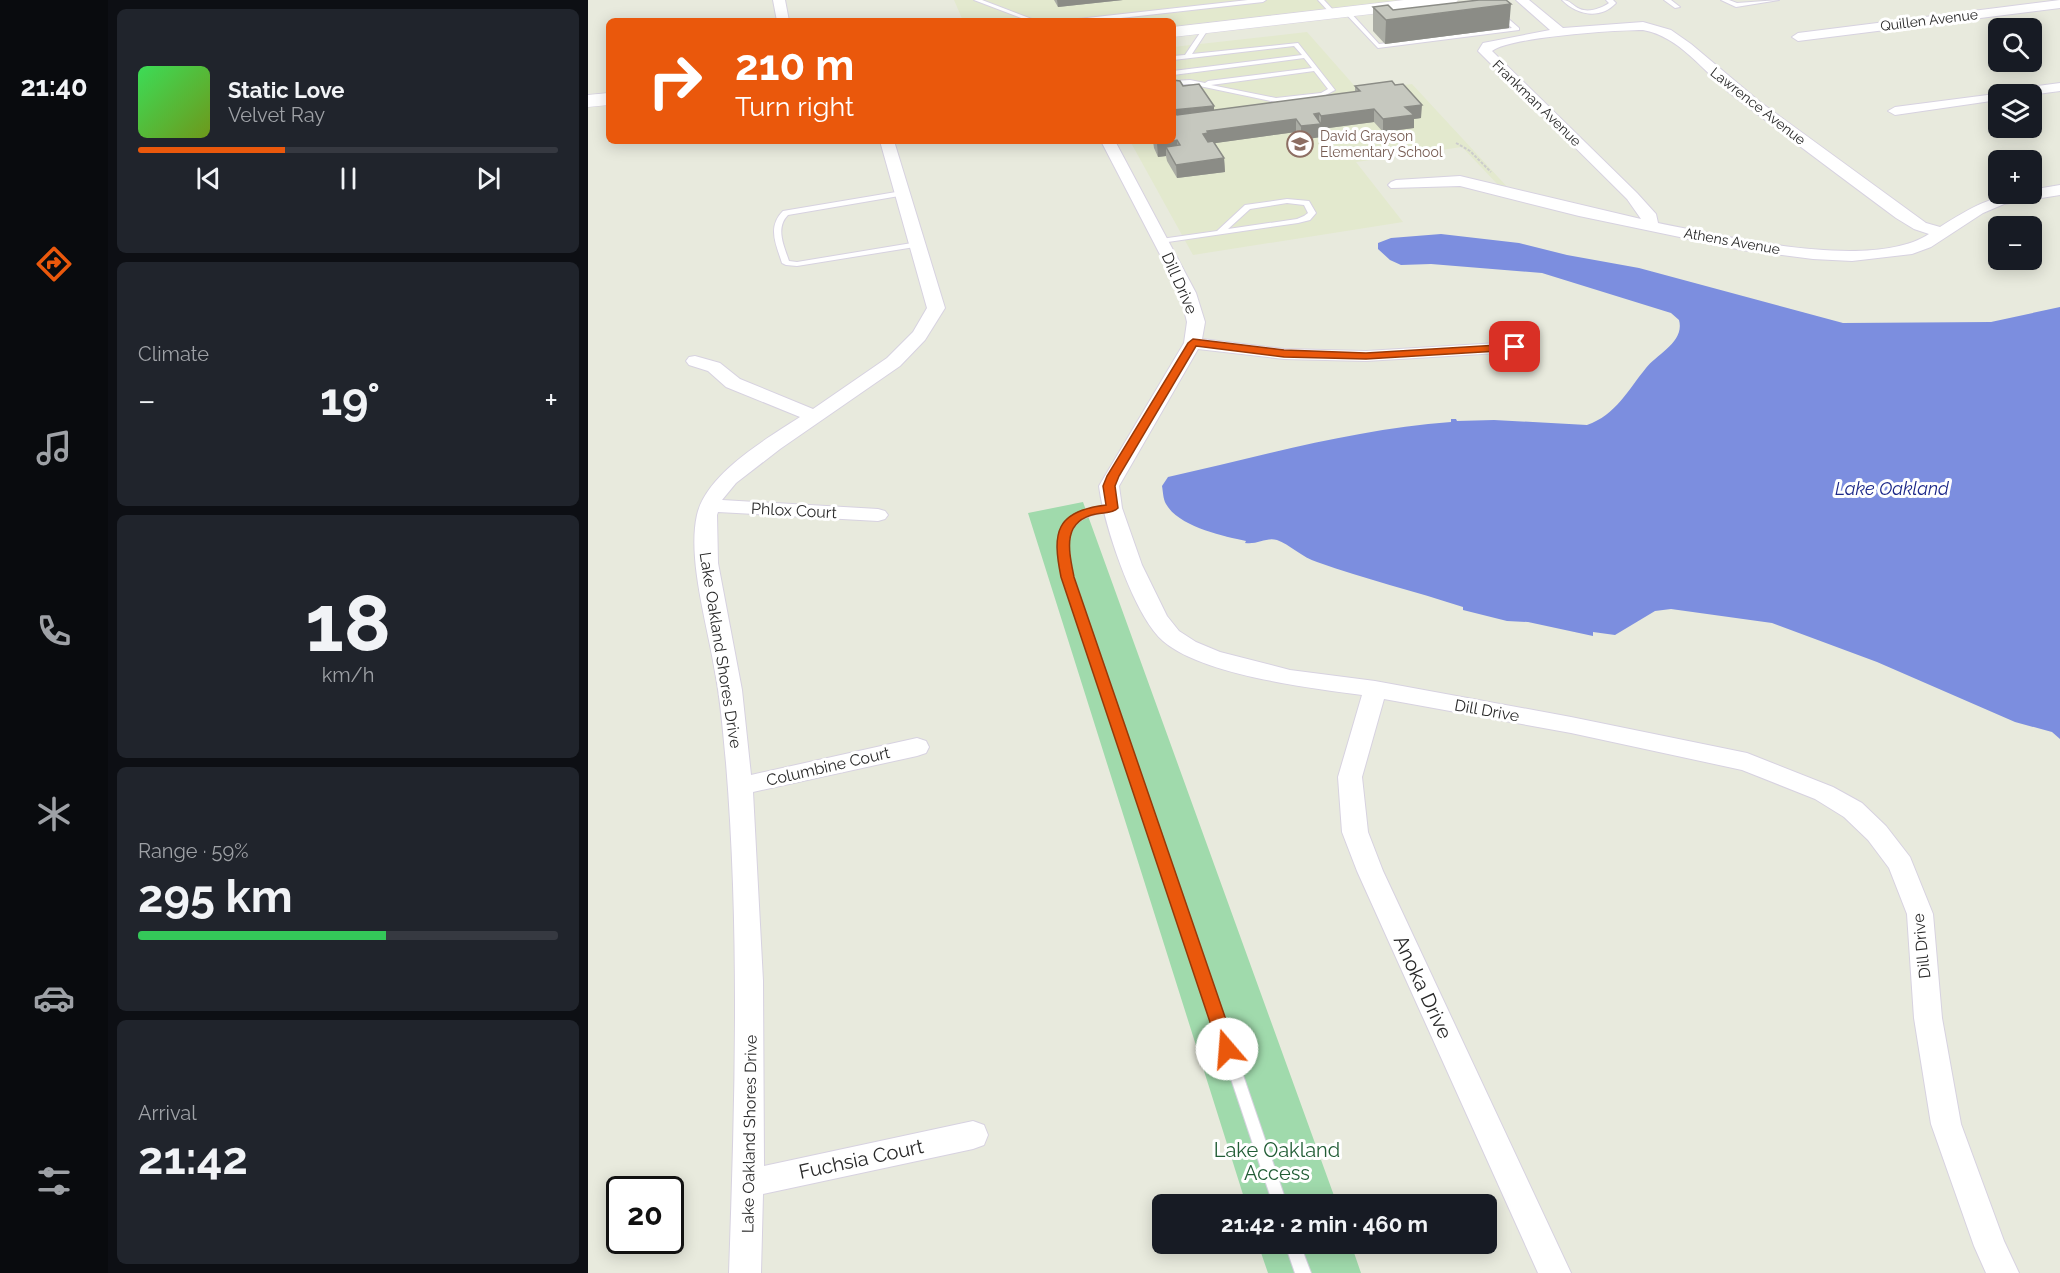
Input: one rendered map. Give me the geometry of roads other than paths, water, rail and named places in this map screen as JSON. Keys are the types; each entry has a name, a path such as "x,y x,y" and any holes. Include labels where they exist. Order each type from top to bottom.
{"main road":[{"path":"1176,32 1334,8 1449,0"},
{"path":"588,101 606,99"}],"street":[{"path":"779,0 782,18"},
{"path":"1522,0 1561,33"},
{"name":"Quillen Avenue","path":"1798,37 2053,5"},
{"name":"Lawrence Avenue","path":"1561,33 1635,25 1656,28 1669,35 1734,88 1902,215 1920,226 1941,233"},
{"name":"Frankman Avenue","path":"1561,33 1496,43 1488,46 1485,51 1632,196 1648,214 1651,226"},
{"path":"2042,89 2060,87"},
{"path":"1895,111 1988,97"},
{"name":"Lake Oakland Shores Drive","path":"746,1273 752,1058 745,867 740,786 725,656 705,552 705,519 712,498 729,479 770,445 868,381 902,355 919,336 936,308 887,144"},
{"name":"Dill Drive","path":"1110,144 1161,241 1193,307 1196,322 1193,343 1109,486 1112,508 1131,565 1157,619 1172,636 1213,658 1290,678 1375,690 1571,725 1747,762 1824,793 1853,810 1877,833 1900,864 1920,914 1928,1018 1946,1124 1990,1246 2003,1273"},
{"name":"Athens Avenue","path":"1396,185 1460,182 1742,245 1813,254 1852,256 1906,250 1924,244 1977,210 2000,200 2060,190"},
{"path":"1193,343 1284,354 1366,356 1515,347"},
{"path":"695,361 714,367 733,383 814,416"},
{"name":"Phlox Court","path":"709,505 878,515"},
{"name":"Anoka Drive","path":"1375,690 1350,777 1355,832 1370,871 1555,1273"},
{"name":"Columbine Court","path":"740,786 917,747"},
{"name":"Fuchsia Court","path":"749,1183 973,1136"}],"lane":[{"path":"977,0 1026,18"},
{"path":"1104,18 1263,0"},
{"path":"1334,8 1378,46 1517,29 1484,0"},
{"path":"1565,0 1578,11 1584,12 1606,9 1613,3 1609,0"},
{"path":"1667,0 1677,8"},
{"path":"1724,0 1736,5 1776,0"},
{"path":"1187,57 1206,28"},
{"path":"1176,58 1296,44 1332,90 1329,93 1276,100 1198,84 1176,83"},
{"path":"1176,73 1306,56"},
{"path":"1198,84 1316,69"},
{"path":"902,193 786,213 778,219 776,227 786,263 797,264 918,244"},
{"path":"1161,241 1298,221 1307,218 1312,213 1306,203 1297,201 1248,207 1220,232"},
{"path":"1112,508 1090,511 1070,522 1063,532 1063,555 1068,577 1277,1194"},
{"path":"1296,1254 1303,1273"}],"water":[{"name":"Lake Oakland","path":"1441,234 1519,243 1567,255 1639,268 1843,323 1991,322 2060,307 2060,739 2052,732 2015,722 1877,662 1772,623 1671,609 1655,611 1615,635 1593,632 1593,636 1528,622 1507,621 1463,610 1463,607 1317,562 1277,540 1245,543 1246,541 1214,533 1181,519 1172,512 1165,502 1162,486 1168,477 1308,444 1379,431 1451,422 1451,419 1587,425 1597,421 1614,408 1646,368 1669,347 1678,335 1679,320 1671,313 1542,273 1431,264 1401,265 1390,260 1378,249 1378,243 1391,238"}],"place":[{"name":"David Grayson Elementary School","path":"1300,144"}],"park label":[{"name":"Lake Oakland Access","path":"1277,1162"}]}
